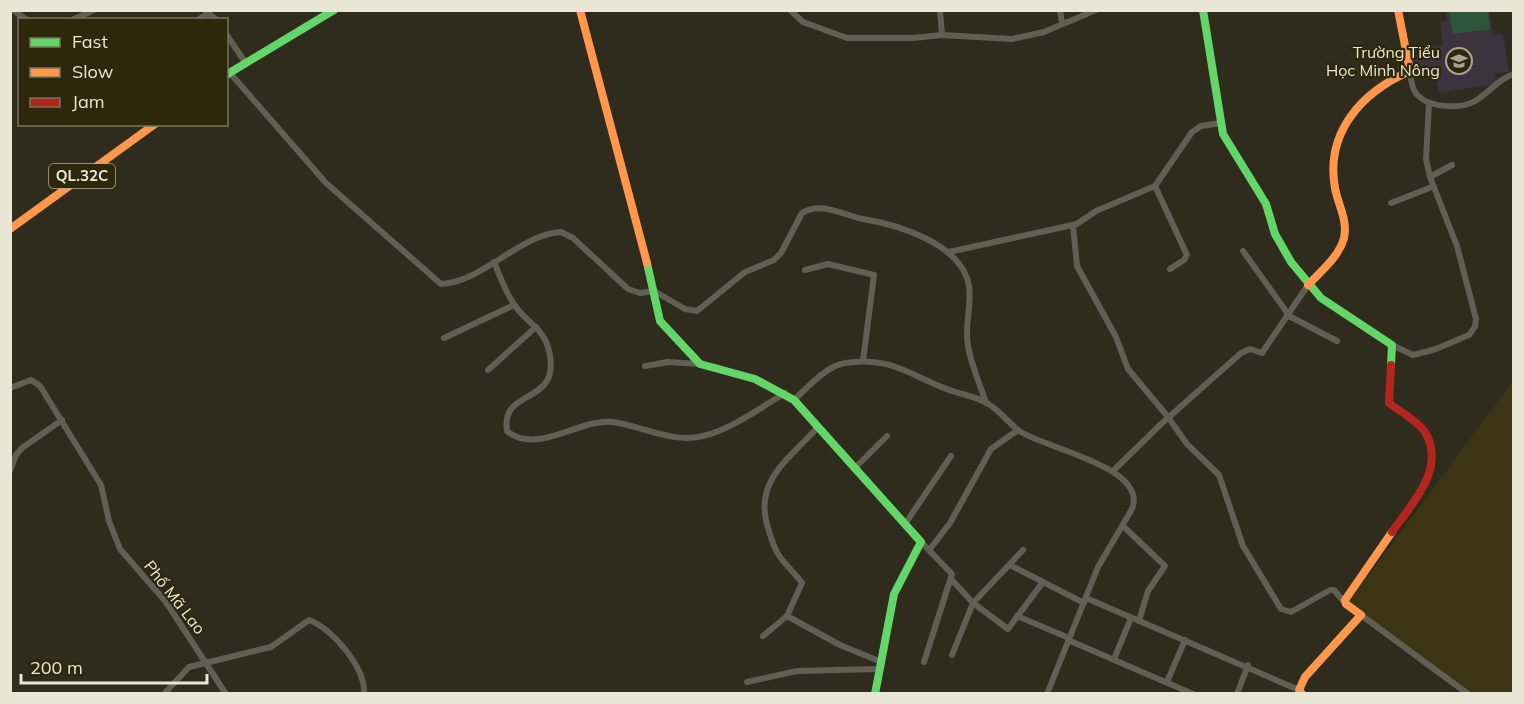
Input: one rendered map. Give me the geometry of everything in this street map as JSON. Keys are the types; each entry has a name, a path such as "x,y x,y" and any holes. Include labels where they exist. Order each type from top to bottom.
{"main road":[{"path":"228,74 334,10"},
{"path":"580,10 660,321 700,364 755,379 785,393 794,400 921,542 894,594 874,693"},
{"path":"1203,10 1223,134 1271,213 1275,234 1308,285 1321,298 1392,345 1389,404 1422,427 1427,437 1431,464 1423,490 1346,599 1346,604 1361,615 1305,677 1301,692"},
{"path":"1308,285 1340,248 1345,237 1332,171 1336,150 1346,121 1355,106 1371,91 1395,76 1410,71 1398,10"},
{"name":"QL.32C","path":"10,229 152,126"}],"street":[{"path":"790,10 803,22 847,38 913,38 942,35 1012,39 1029,36 1096,10"},
{"path":"940,10 942,35"},
{"path":"1060,10 1062,23"},
{"path":"76,18 91,11"},
{"path":"201,18 208,13 214,18"},
{"path":"228,37 245,62"},
{"path":"1410,71 1414,90 1429,103 1467,104 1514,74"},
{"path":"228,74 326,183 441,284 454,281 522,246 561,232 573,237 628,289 640,293 654,291 688,310 700,310 745,272 774,260 781,254 802,213 815,208 905,228 949,252 968,279 970,292 968,347 986,403"},
{"path":"1392,345 1409,354 1416,354 1469,335 1475,327 1476,319 1457,246 1432,187 1426,159 1429,103"},
{"path":"949,252 1073,225 1096,212 1155,186 1192,132 1201,126 1221,123"},
{"path":"1430,177 1452,165"},
{"path":"1155,186 1187,255 1184,260 1170,269"},
{"path":"1390,203 1432,187"},
{"path":"1073,225 1075,261 1089,291 1116,337 1128,369 1168,417 1189,447 1219,475 1243,546 1281,609 1290,613 1330,590 1334,590 1346,604"},
{"path":"1243,251 1288,314 1337,341"},
{"path":"494,262 514,305 536,327 548,346 551,371 549,380 538,392 511,406 508,411 507,431 522,439 545,437 605,422 677,437 700,437 728,425 785,393"},
{"path":"805,270 828,264 874,275 863,361"},
{"path":"1113,471 1168,417 1241,353 1250,349 1262,353 1308,285"},
{"path":"444,338 514,305"},
{"path":"488,370 536,327"},
{"path":"794,400 832,367 843,363 863,361 896,365 944,388 986,403 1018,430 1113,471 1131,488 1135,498 1123,526 1103,557 1047,693"},
{"path":"645,366 669,362 700,364"},
{"path":"10,387 35,382 62,420 22,448 16,455 10,471"},
{"name":"Phố Mã Lao","path":"62,420 101,485 109,520 120,549 166,602 226,693"},
{"path":"764,636 787,616 802,583 774,548 765,517 764,492 769,482 818,427"},
{"path":"930,549 950,523 991,449 1018,430"},
{"path":"854,469 887,436"},
{"path":"905,524 951,456"},
{"path":"1123,526 1165,566 1148,591 1139,621"},
{"path":"921,542 951,571 951,579 924,662"},
{"path":"952,655 973,603 1023,550"},
{"path":"1010,565 1085,600 1248,665 1301,692"},
{"path":"951,579 973,603 1008,629 1043,582"},
{"path":"1361,615 1468,693"},
{"path":"787,616 879,665"},
{"path":"1017,616 1193,693"},
{"path":"1114,659 1131,618"},
{"path":"164,693 189,667 271,647 309,620 324,628 355,661 363,675 364,693"},
{"path":"1167,682 1185,640"},
{"path":"747,682 797,671 879,665"},
{"path":"1236,693 1248,665"}],"shaded area":[{"name":"Trường Tiểu Học Minh Nông","path":"1446,11 1489,11 1493,35 1503,34 1509,72 1495,74 1496,84 1439,93 1436,73 1414,77 1410,50 1443,45 1440,22 1447,20"},
{"path":"1513,381 1513,693 1470,693 1348,603"}],"green space":[{"path":"1449,11 1488,11 1490,29 1453,34"}],"traffic: fast":[{"path":"228,74 334,10"},
{"path":"1203,10 1223,134 1266,204 1275,234 1291,262 1321,298 1392,345 1391,365"},
{"path":"647,263 660,321 700,364 755,379 794,400 921,542 894,594 875,694"}],"traffic: slow":[{"path":"580,10 647,263"},
{"path":"1308,285 1334,258 1344,238 1345,225 1335,188 1333,168 1342,132 1351,116 1363,102 1377,90 1410,71 1398,10"},
{"path":"10,229 152,126"},
{"path":"1302,694 1299,690 1305,677 1361,615 1346,604 1345,600 1392,532"}],"traffic: jam":[{"path":"1391,365 1389,403 1422,428 1431,446 1432,459 1429,472 1417,498 1392,532"}],"place":[{"name":"Trường Tiểu Học Minh Nông","path":"1459,61"}]}
